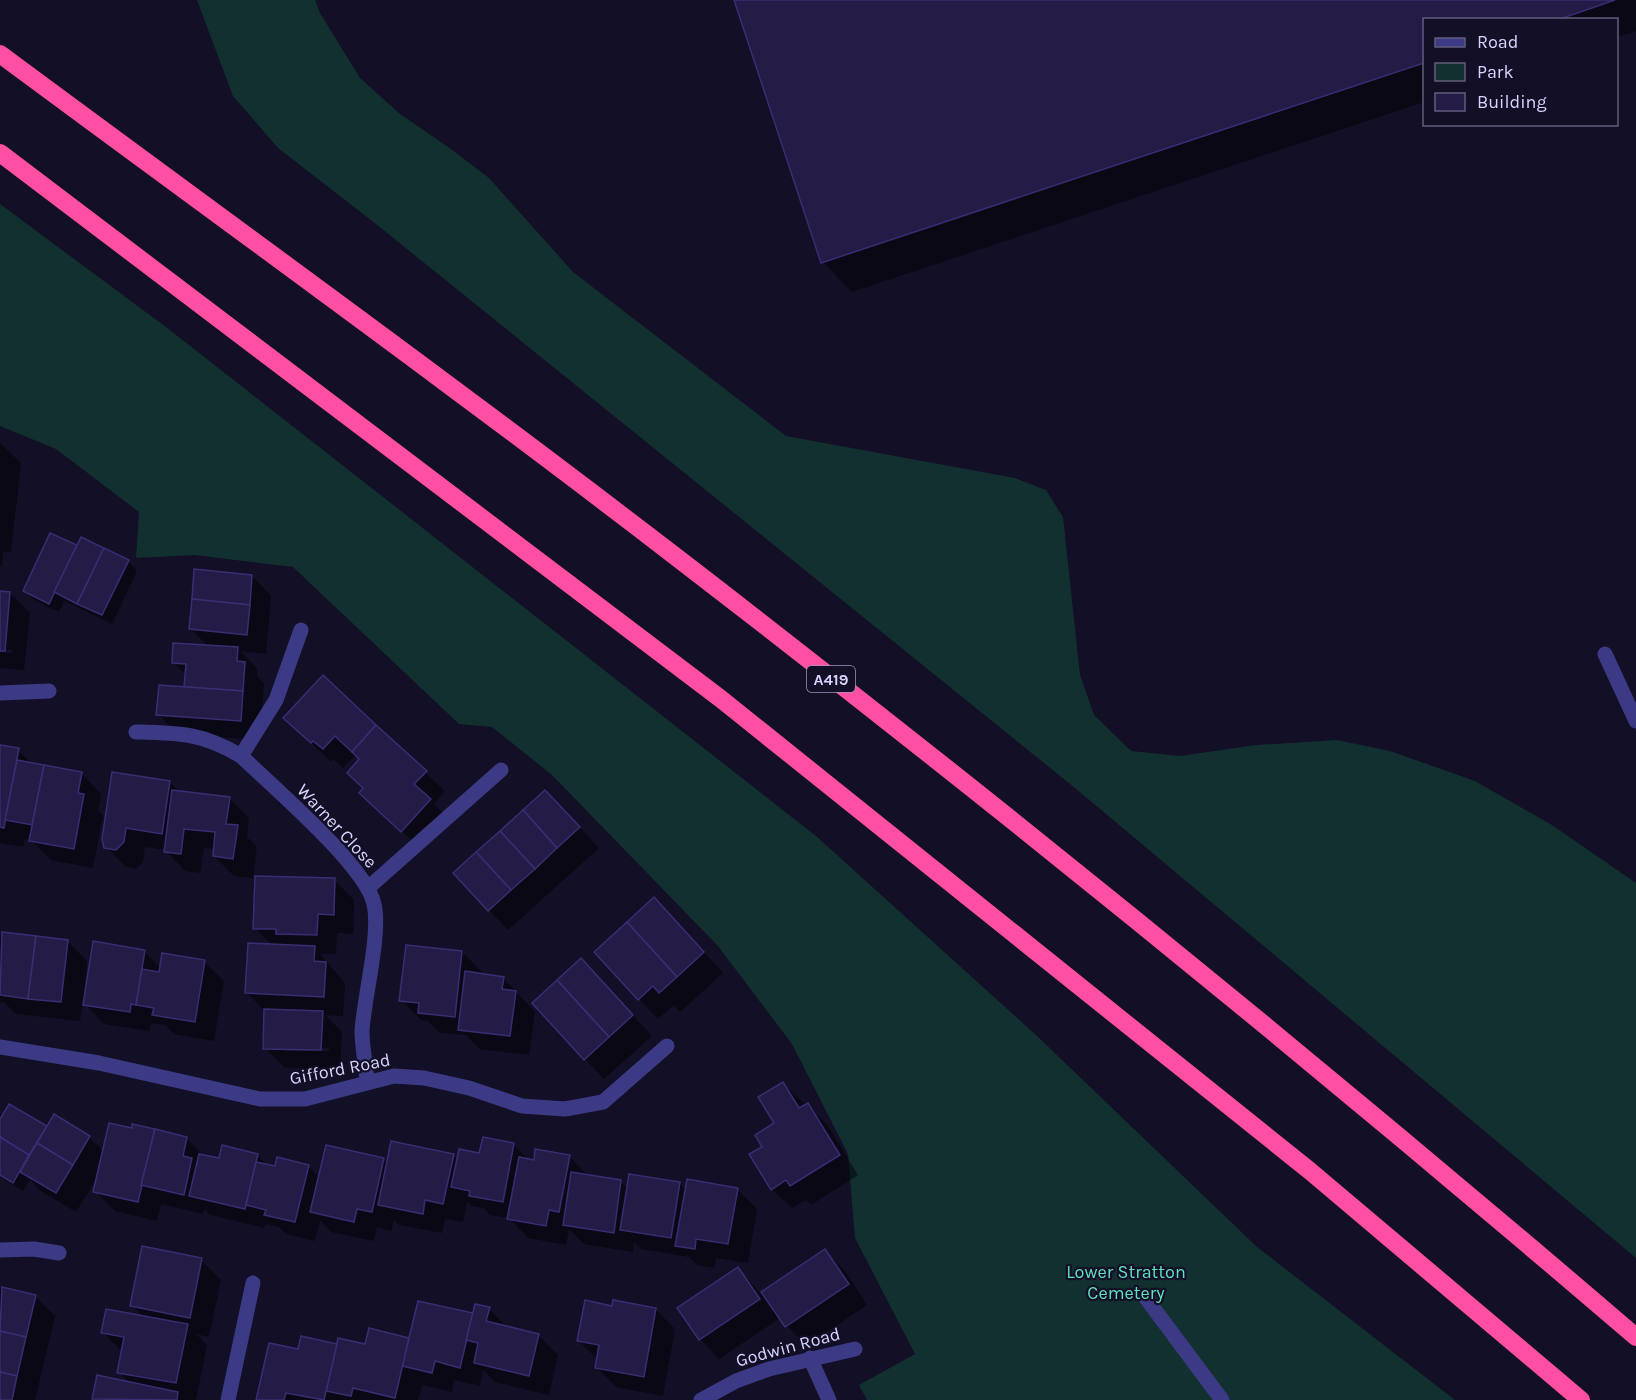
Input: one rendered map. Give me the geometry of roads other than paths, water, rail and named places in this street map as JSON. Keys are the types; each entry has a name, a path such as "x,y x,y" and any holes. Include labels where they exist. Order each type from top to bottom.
{"highway":[{"name":"A419","path":"0,54 669,551 1104,894 1504,1223 1636,1337"},
{"path":"0,153 721,699 1310,1171 1581,1400"}],"street":[{"path":"241,756 276,700 301,630"},
{"path":"1605,654 1636,721"},
{"path":"0,693 49,691"},
{"name":"Warner Close","path":"136,732 196,735 220,744 241,756 353,866 368,888 374,905 374,933 362,1033 367,1081"},
{"path":"368,888 501,770"},
{"name":"Gifford Road","path":"0,1047 99,1063 260,1099 305,1099 393,1076 424,1078 469,1088 522,1106 544,1109 586,1107 603,1102 667,1046"},
{"path":"0,1250 34,1249 59,1253"},
{"path":"228,1400 253,1283"},
{"path":"1146,1298 1222,1400"},
{"name":"Godwin Road","path":"701,1400 736,1380 810,1358 855,1349"},
{"path":"810,1358 829,1400"}],"park label":[{"name":"Lower Stratton Cemetery","path":"1126,1282"}]}
